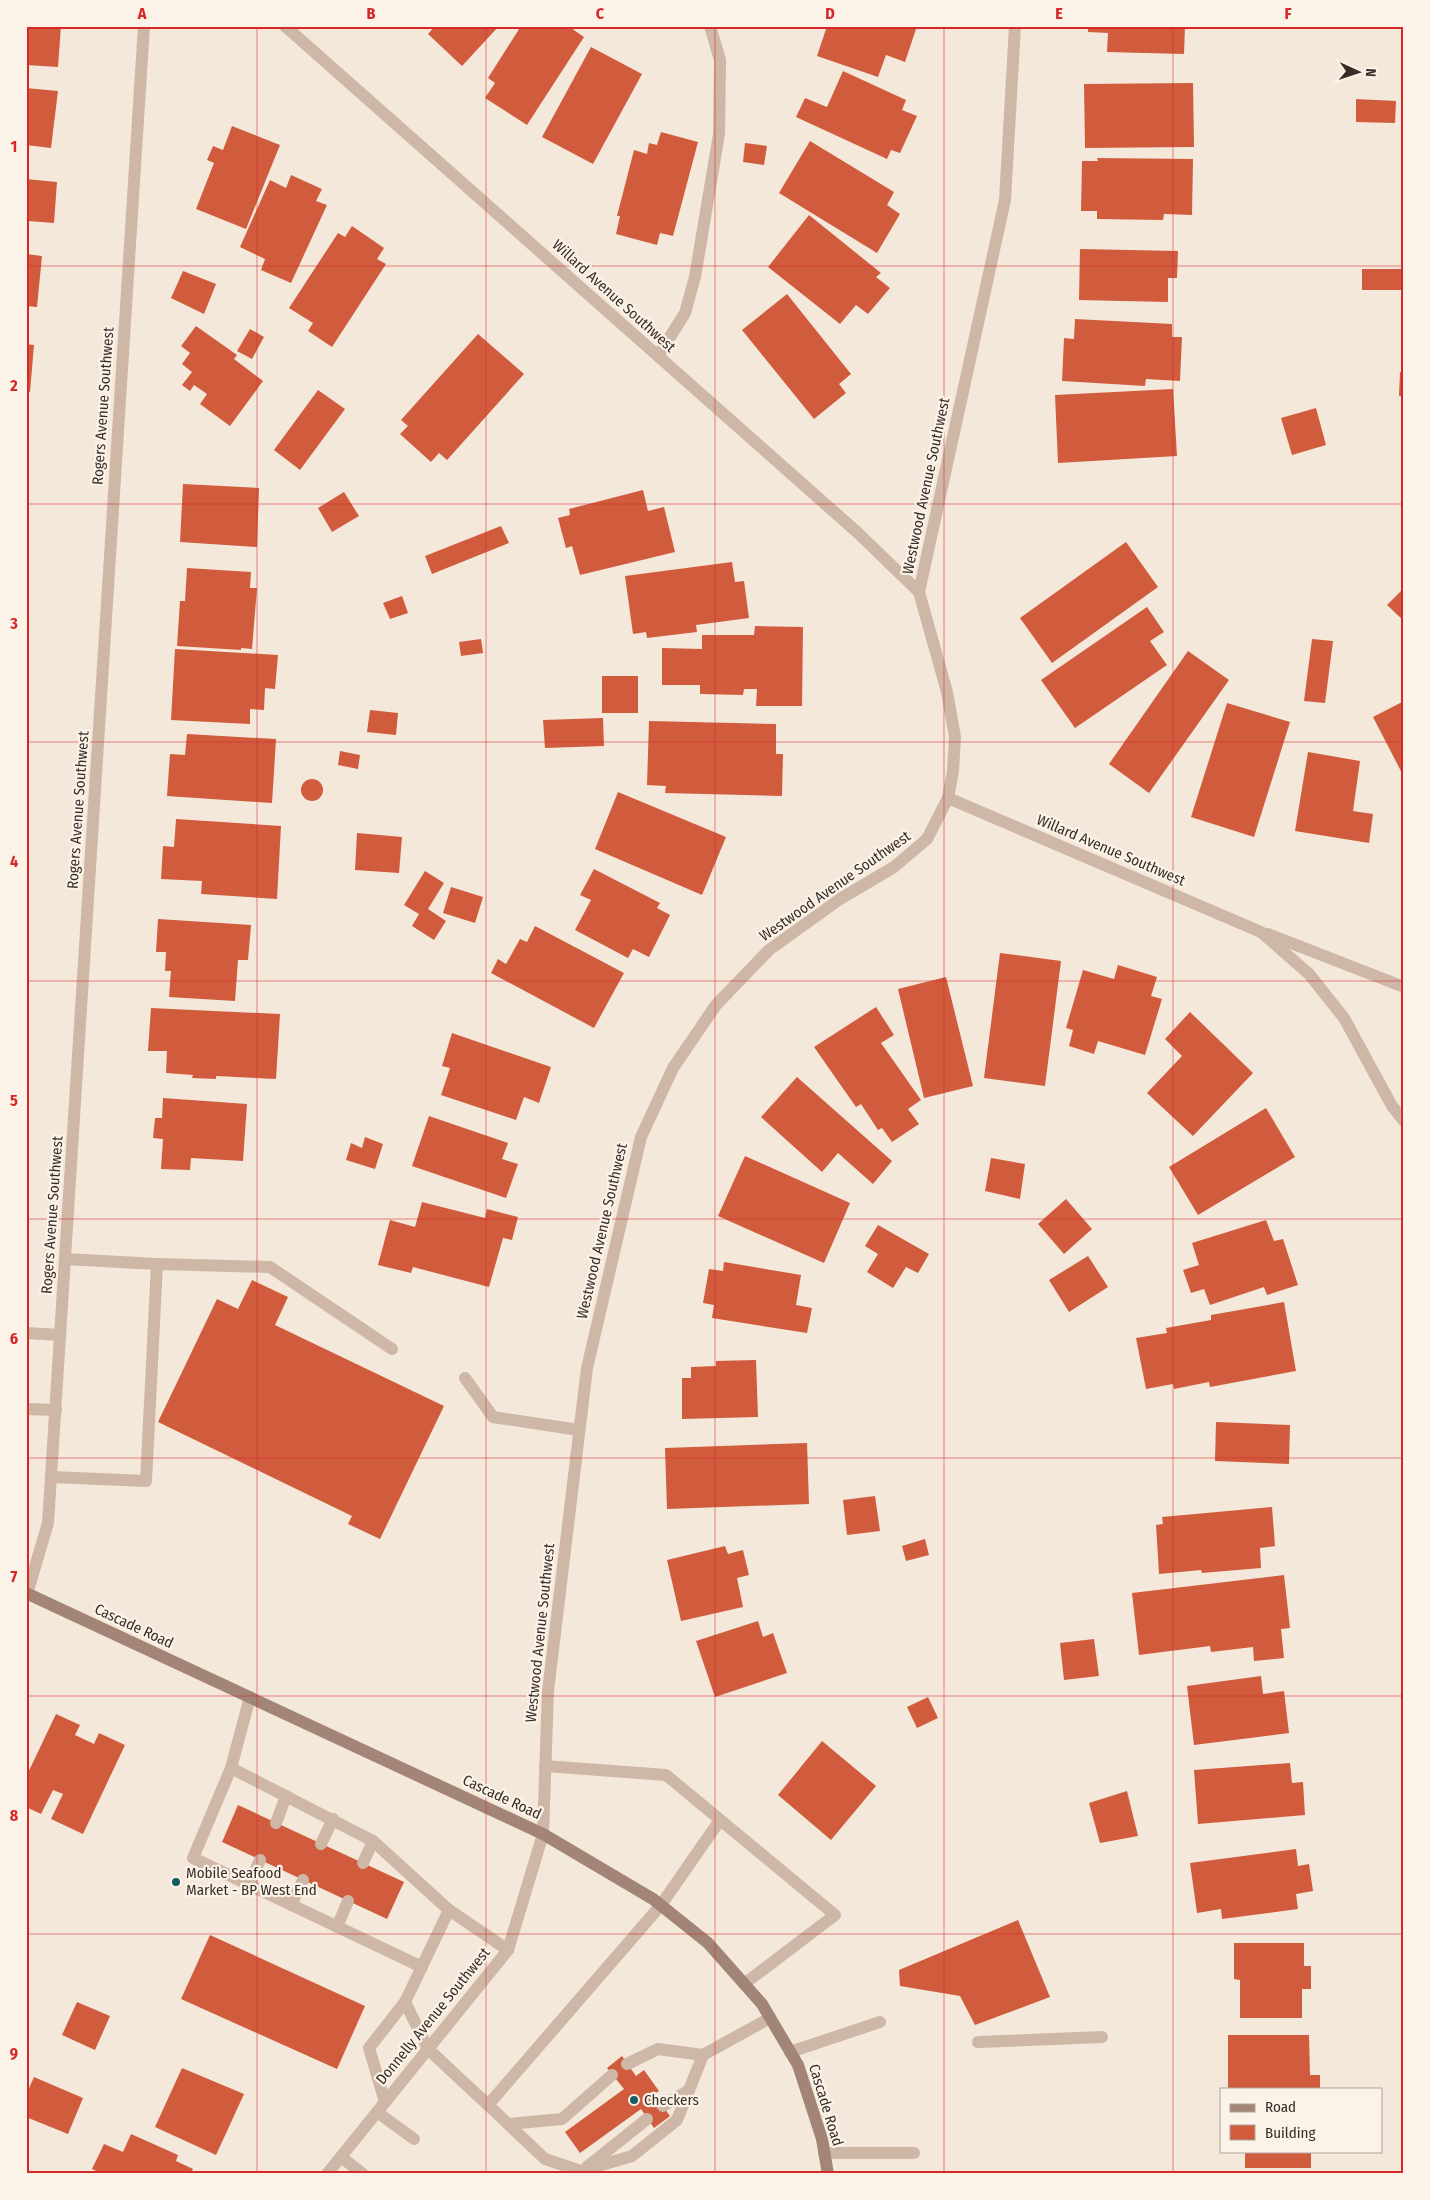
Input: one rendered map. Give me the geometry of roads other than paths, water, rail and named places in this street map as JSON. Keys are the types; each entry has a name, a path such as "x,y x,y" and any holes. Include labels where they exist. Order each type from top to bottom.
{"main road":[{"name":"Cascade Road","path":"27,1594 543,1834 653,1899 708,1943 762,2004 798,2065 822,2139 828,2174"}],"street":[{"name":"Rogers Avenue Southwest","path":"27,1594 48,1523 52,1476 144,26"},
{"name":"Willard Avenue Southwest","path":"285,26 858,533 919,592"},
{"path":"658,356 685,313 696,277 718,143 720,60 710,26"},
{"name":"Westwood Avenue Southwest","path":"543,1834 548,1691 587,1368 641,1137 673,1068 716,1005 769,950 840,899 894,867 927,840 948,798 953,771 955,737 947,692 919,592 1005,200 1015,26"},
{"name":"Willard Avenue Southwest","path":"948,798 1261,932 1404,987"},
{"name":"Willard Avenue Southwest","path":"1261,932 1309,974 1344,1018 1392,1106 1404,1121"},
{"path":"65,1260 270,1267 392,1349"},
{"path":"52,1476 146,1482 157,1264"},
{"path":"26,1333 60,1335"},
{"path":"466,1378 493,1417 579,1430"},
{"path":"26,1409 56,1410"},
{"path":"250,1698 231,1768 193,1858 422,1967"},
{"path":"545,1766 666,1775 835,1915 744,1984"},
{"path":"231,1768 373,1841 449,1910 508,1950"},
{"path":"276,1823 286,1796"},
{"path":"321,1844 333,1819"},
{"path":"488,2106 660,1905 720,1820"},
{"name":"Donnelly Avenue Southwest","path":"327,2174 508,1950 543,1834"},
{"path":"363,1864 373,1841"},
{"path":"249,1885 260,1860"},
{"path":"291,1905 303,1880"},
{"path":"337,1927 348,1901"},
{"path":"414,2139 381,2107 369,2048 405,2002 449,1910"},
{"path":"405,2002 428,2049 545,2160 581,2171 632,2156 677,2120 703,2056"},
{"path":"627,2064 658,2050 703,2056 770,2018"},
{"path":"790,2052 880,2022"},
{"path":"978,2042 1102,2037"},
{"path":"508,2124 562,2119 612,2075"},
{"path":"663,2106 689,2090"},
{"path":"581,2171 648,2119"},
{"path":"824,2153 914,2153"},
{"path":"341,2156 363,2174"}],"place":[{"name":"Mobile Seafood Market - BP West End","path":"176,1882"},
{"name":"Checkers","path":"634,2100"}]}
